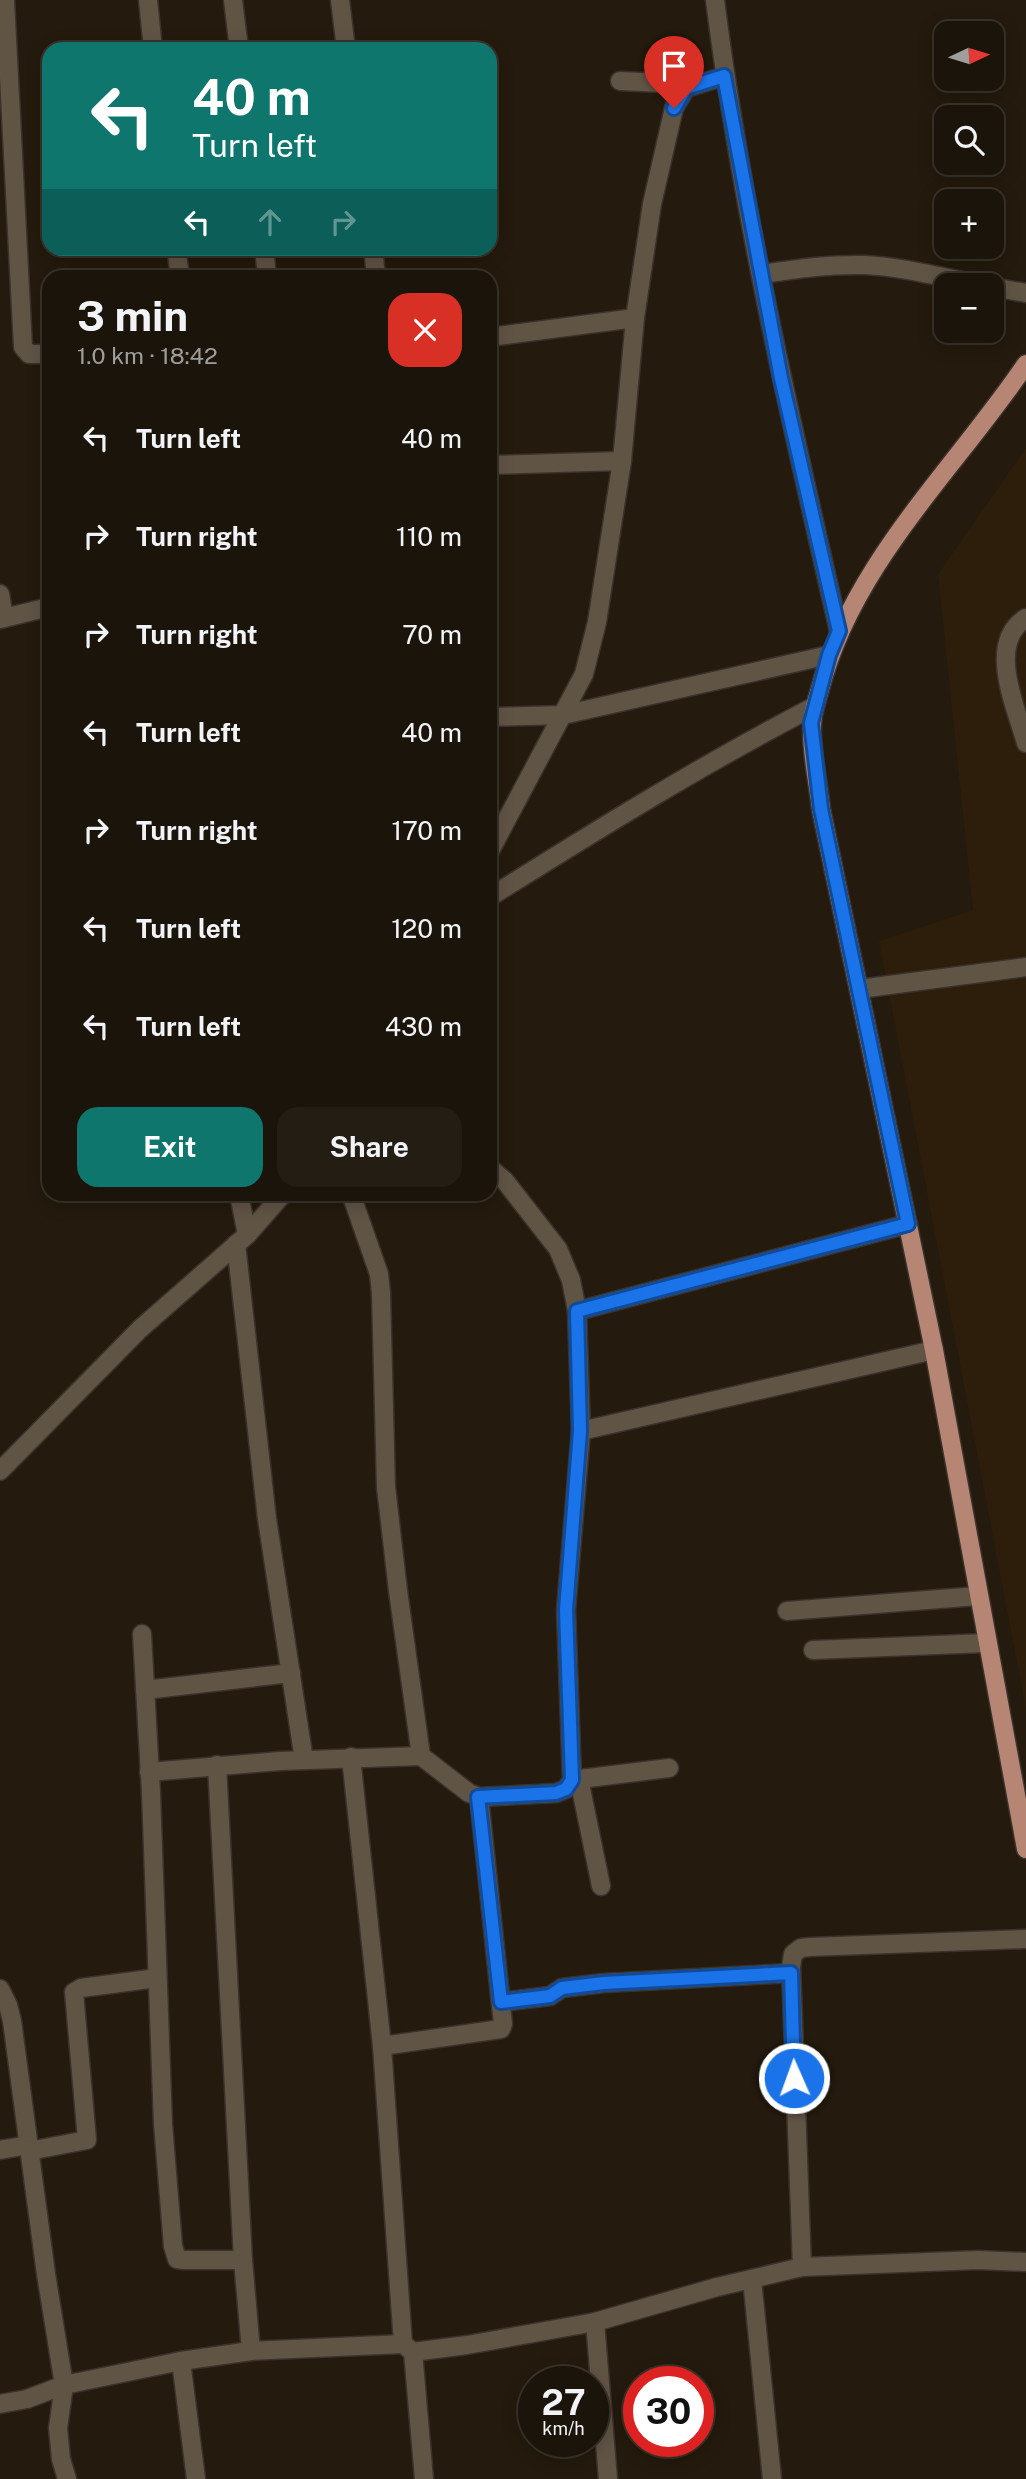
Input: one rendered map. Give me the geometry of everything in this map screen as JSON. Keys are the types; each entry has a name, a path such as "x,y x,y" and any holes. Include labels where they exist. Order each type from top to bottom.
{"main road":[{"path":"1026,364 889,546 839,631 829,655 811,723 821,809 934,1350 1026,1849"}],"street":[{"path":"5,0 23,347 29,354 42,354"},
{"path":"148,0 152,42"},
{"path":"233,0 238,42"},
{"path":"340,0 345,42"},
{"path":"715,0 724,76 781,378 839,631"},
{"path":"621,80 686,88 724,76"},
{"path":"497,838 584,674 597,622 622,461 635,318 655,190 674,108 686,88"},
{"path":"762,274 832,265 867,265 934,276"},
{"path":"1004,289 1026,293"},
{"path":"497,336 635,318"},
{"path":"497,465 622,461"},
{"path":"0,594 2,619 42,609"},
{"path":"1026,618 1019,622 1008,636 1004,654 1006,672 1026,743"},
{"path":"497,717 563,715 829,655"},
{"path":"497,893 734,748 815,706"},
{"path":"859,989 1026,967"},
{"path":"497,1175 514,1191 558,1250 571,1280 577,1311 580,1431 566,1610 575,1779 601,1886"},
{"path":"239,1201 267,1519 304,1760"},
{"path":"1,1462 140,1329 242,1240 277,1201"},
{"path":"353,1201 379,1274 382,1293 386,1487 421,1756"},
{"path":"577,1311 908,1224"},
{"path":"580,1431 934,1350"},
{"path":"787,1611 978,1597"},
{"path":"142,1634 163,2124 174,2254 177,2259 184,2260 243,2260"},
{"path":"813,1650 986,1643"},
{"path":"145,1690 290,1673"},
{"path":"149,1772 351,1757 421,1756 478,1797 556,1793 566,1789 575,1779 669,1768"},
{"path":"351,1757 382,2046 408,2348 424,2479"},
{"path":"217,1765 243,2260 251,2351"},
{"path":"382,2046 501,2029 503,2018 478,1797"},
{"path":"802,2267 791,1973 793,1954 801,1948 810,1947 1026,1939"},
{"path":"501,2002 550,1996 562,1988 604,1983 791,1973"},
{"path":"0,2150 87,2140 75,1992 81,1988 157,1978"},
{"path":"0,1989 12,2021 28,2148 64,2385 58,2427 61,2459 67,2479"},
{"path":"0,2404 27,2399 64,2385 181,2361 251,2351 467,2345 594,2322 802,2267 978,2260 1026,2262"},
{"path":"752,2279 772,2479"},
{"path":"594,2322 608,2479"},
{"path":"181,2361 196,2479"}],"shaded area":[{"path":"1026,448 1026,1709 879,941 973,910 938,574"}],"route":[{"path":"674,108 686,88 724,76 781,378 839,631 829,655 811,723 821,809 908,1224 577,1311 580,1431 566,1610 572,1780 566,1789 556,1793 478,1797 501,2002 550,1996 562,1988 604,1983 791,1973 794,2078"}]}
